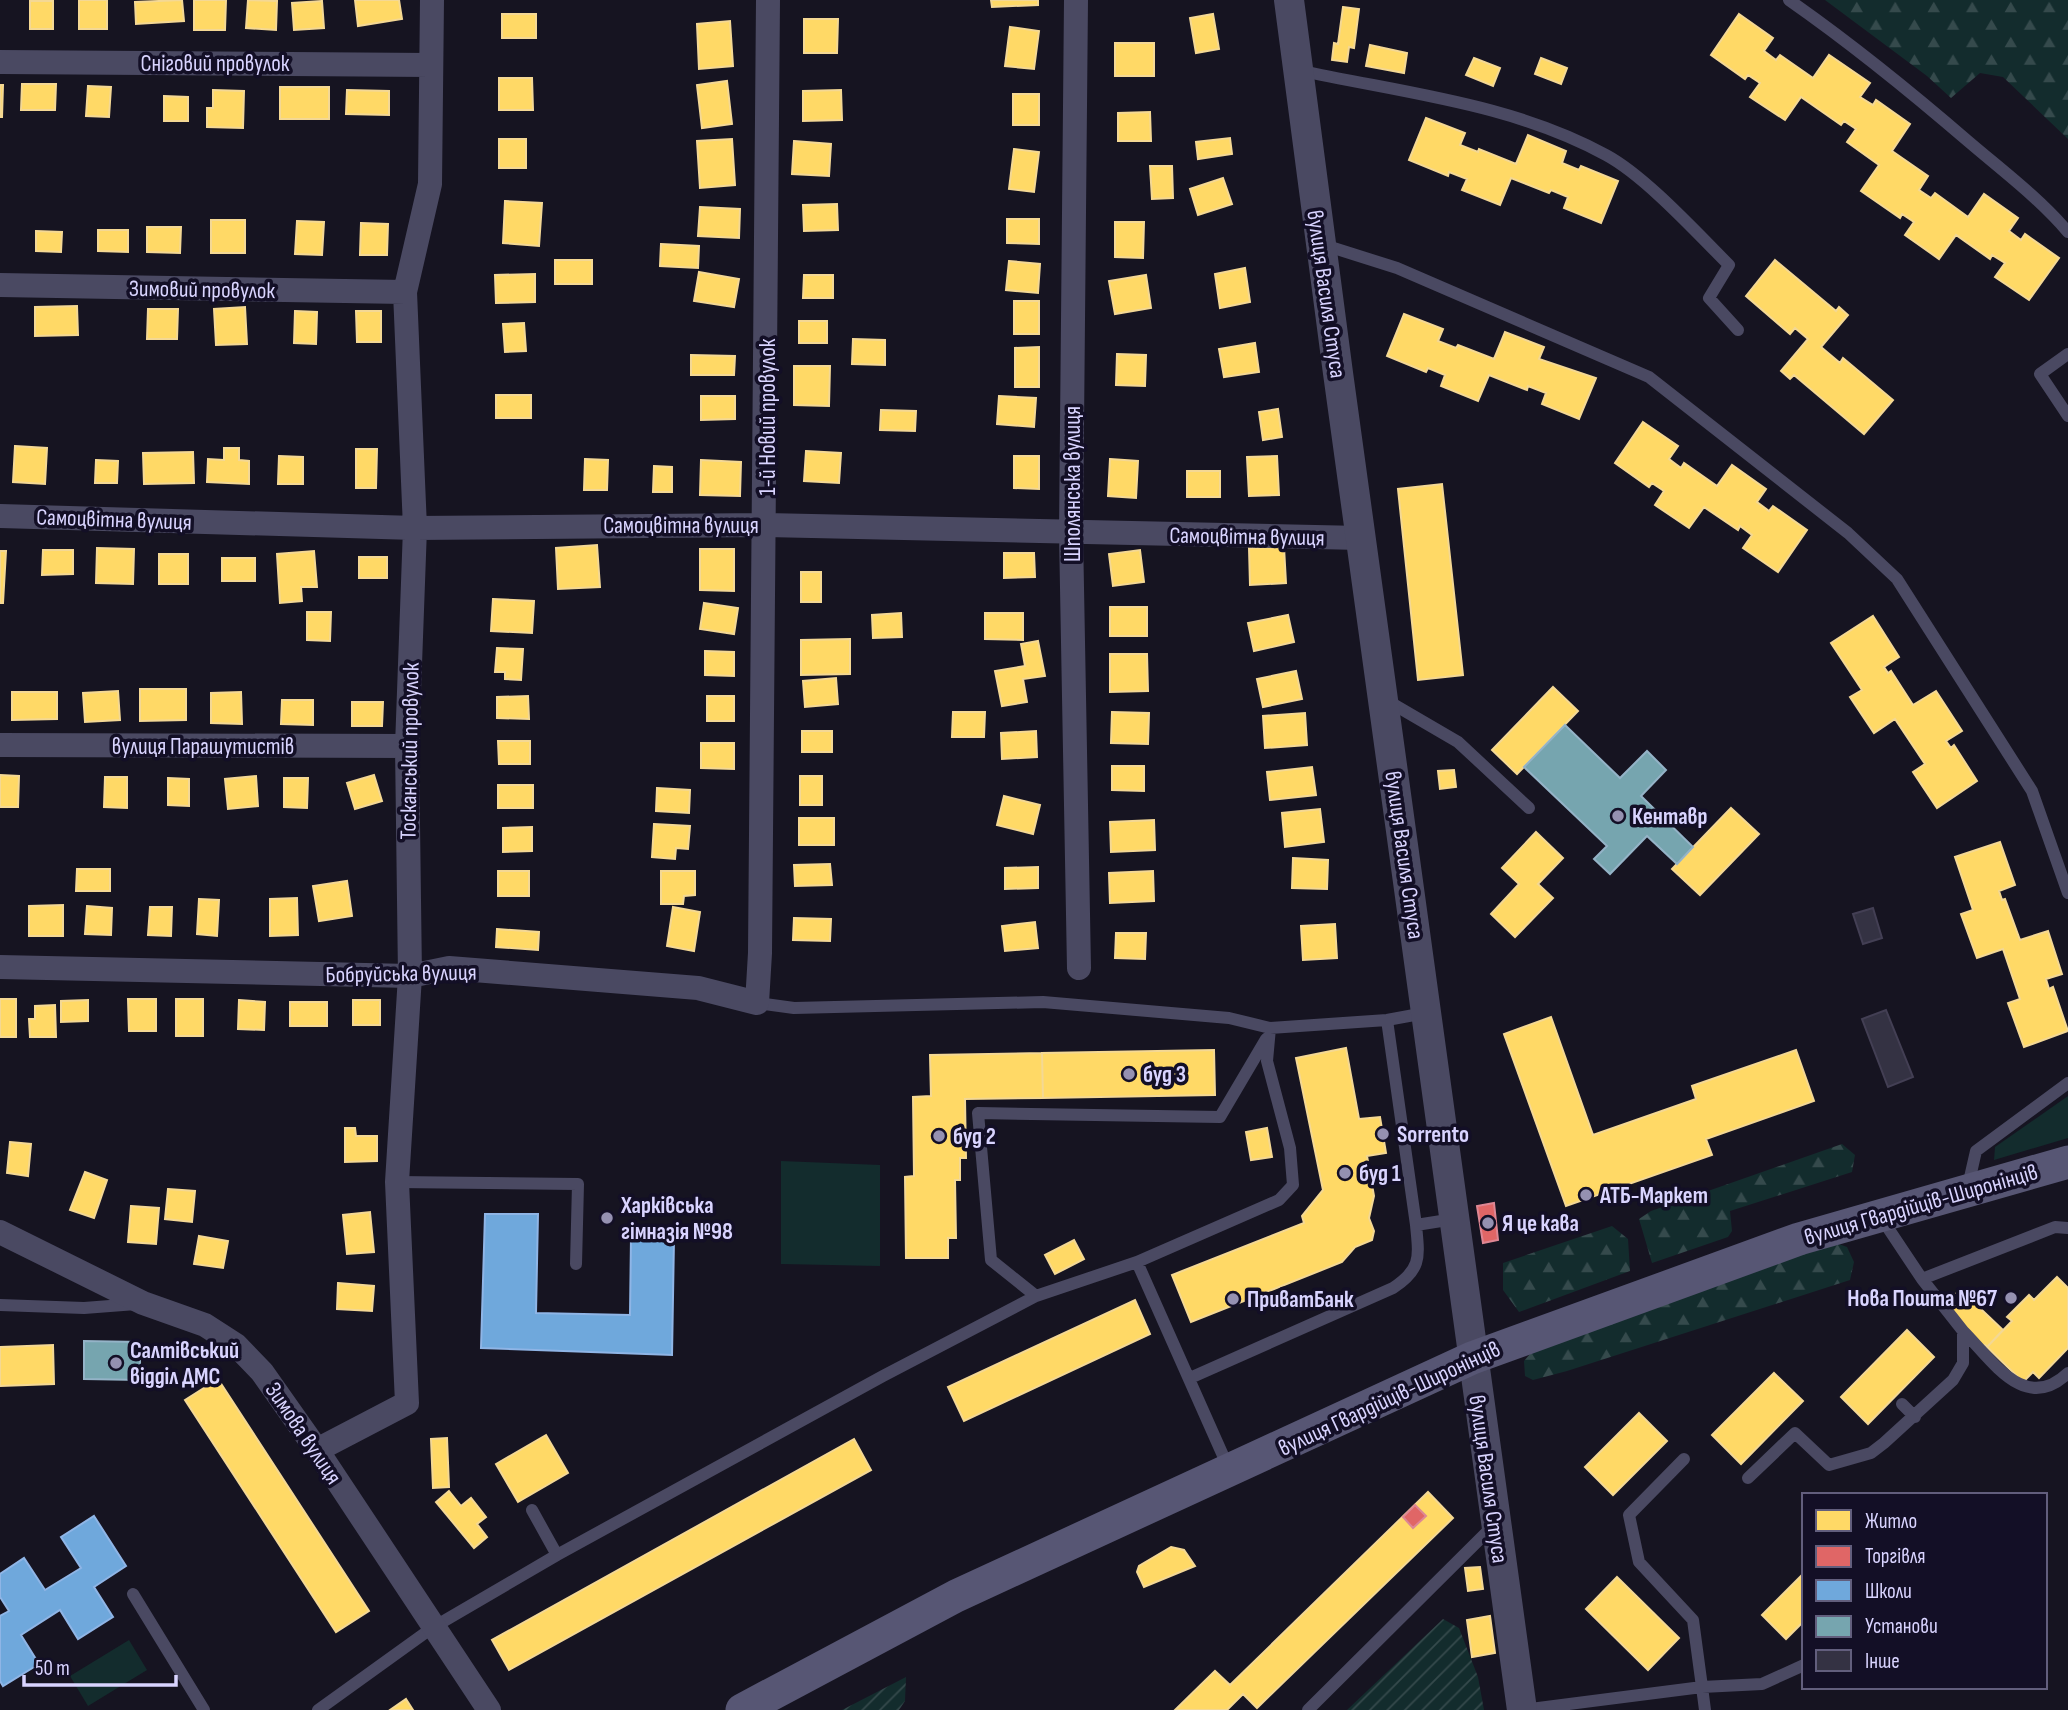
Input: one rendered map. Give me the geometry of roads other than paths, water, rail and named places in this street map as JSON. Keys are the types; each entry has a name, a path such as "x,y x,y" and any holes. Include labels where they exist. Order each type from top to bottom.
{"main road":[{"name":"вулиця Гвардійців-Широнінців","path":"742,1710 956,1596 1118,1519 1230,1472 1472,1357 1789,1242 2068,1163"}],"street":[{"name":"Тосканський провулок","path":"317,1450 407,1403 397,1182 410,976 407,746 415,528 405,292 430,184 432,0"},
{"name":"1-й Новий провулок","path":"757,1003 766,525 768,0"},
{"name":"Шполянська вулиця","path":"1076,0 1071,533 1079,968"},
{"name":"вулиця Василя Стуса","path":"1289,0 1522,1710"},
{"name":"Сніговий провулок","path":"0,62 430,65"},
{"name":"Зимовий провулок","path":"0,285 405,292"},
{"name":"Самоцвітна вулиця","path":"0,516 415,528 766,525 1361,538"},
{"name":"вулиця Парашутистів","path":"0,745 407,746"},
{"name":"Бобруйська вулиця","path":"0,967 410,976 449,968 698,988 757,1003"},
{"name":"Зимова вулиця","path":"0,1232 143,1303 205,1325 236,1345 262,1371 317,1450 432,1628 489,1710"}],"lane":[{"path":"1789,0 1849,41 2047,208 2068,232"},
{"path":"1298,70 1511,115 1607,155 1660,198 1729,265 1709,298 1738,330"},
{"path":"1321,243 1397,268 1650,377 1848,533 1897,579 2032,791 2068,893"},
{"path":"2068,354 2040,374 2068,415"},
{"path":"1383,698 1458,742 1529,808"},
{"path":"757,1003 794,1008 1043,1002 1229,1018 1269,1032 1428,1013"},
{"path":"1190,1378 1409,1277 1419,1255 1387,1020"},
{"path":"318,1710 432,1628 557,1555 1035,1296 1137,1262 1279,1200 1293,1185 1290,1148 1267,1061 1269,1032"},
{"path":"1035,1296 991,1260 978,1112 1220,1117 1269,1032"},
{"path":"1967,1191 1976,1151 2068,1083"},
{"path":"397,1182 578,1184 576,1264"},
{"path":"1880,1216 1922,1279 1963,1331 2015,1383 2031,1390 2054,1386 2068,1373"},
{"path":"1416,1225 1455,1219"},
{"path":"1922,1279 2055,1227 2068,1228"},
{"path":"1137,1262 1230,1472"},
{"path":"0,1305 85,1308 143,1303"},
{"path":"1748,1478 1795,1433 1829,1465 1871,1453 1915,1417 1953,1380 1963,1363 1963,1331"},
{"path":"1902,1404 1915,1417"},
{"path":"1684,1459 1629,1515 1639,1562 1692,1620 1705,1710"},
{"path":"531,1510 557,1555"},
{"path":"1308,1710 1496,1524"},
{"path":"133,1594 204,1710"},
{"path":"1522,1710 1702,1687 1762,1684 1802,1666"}],"place":[{"name":"Кентавр","path":"1618,816"},
{"name":"буд 3","path":"1129,1074"},
{"name":"Sorrento","path":"1383,1134"},
{"name":"буд 2","path":"939,1136"},
{"name":"буд 1","path":"1345,1173"},
{"name":"АТБ-Маркет","path":"1586,1195"},
{"name":"Харківська гімназія №98","path":"607,1218"},
{"name":"Я це кава","path":"1488,1223"},
{"name":"Нова Пошта №67","path":"2011,1298"},
{"name":"ПриватБанк","path":"1233,1299"},
{"name":"Салтівський відділ ДМС","path":"116,1363"}]}
